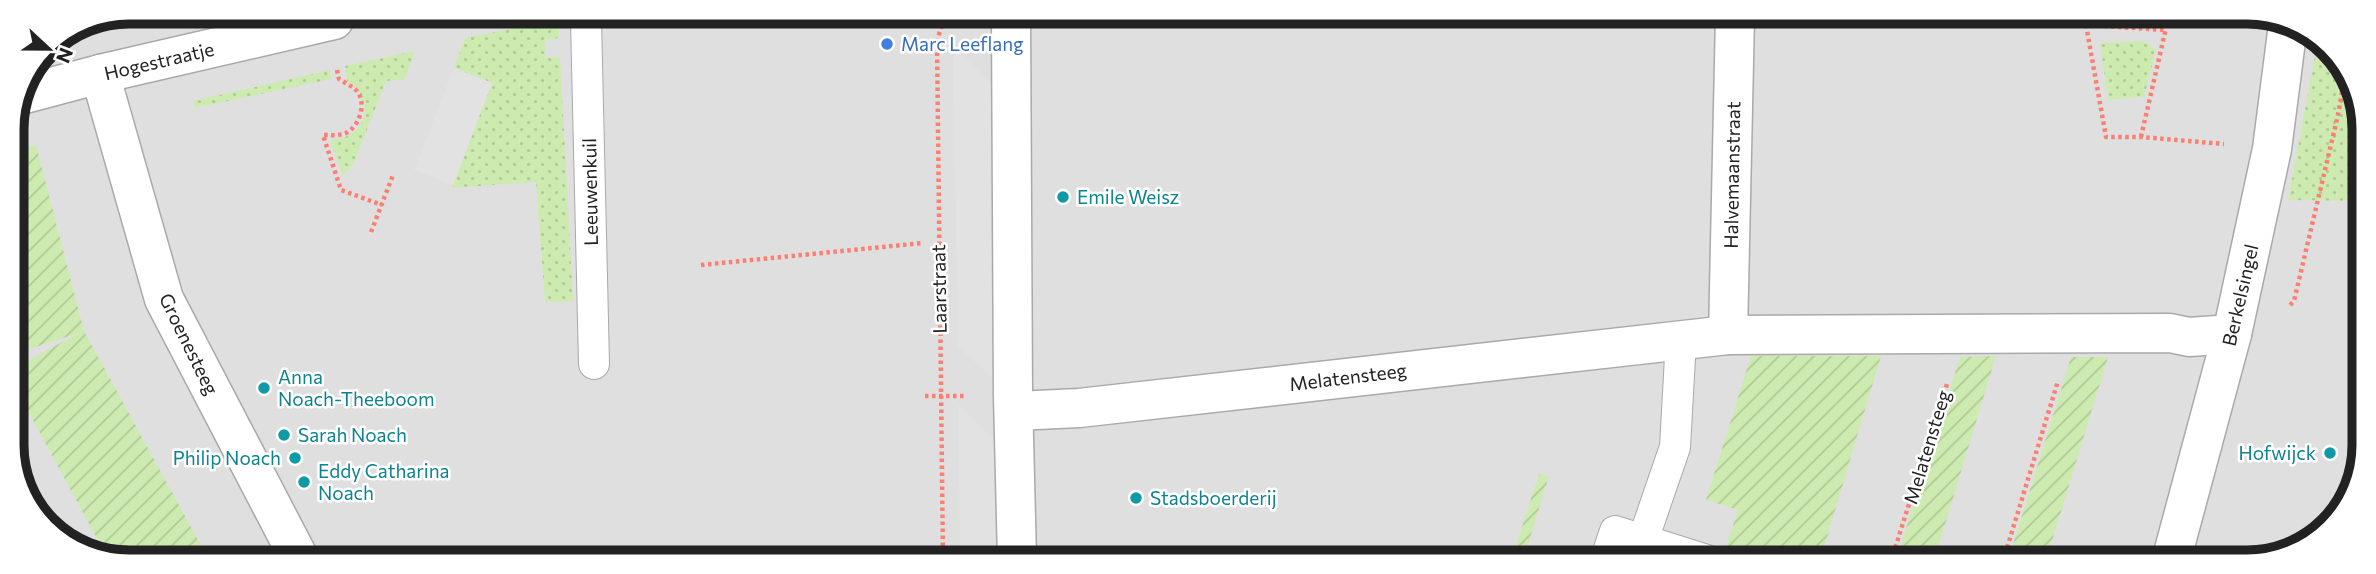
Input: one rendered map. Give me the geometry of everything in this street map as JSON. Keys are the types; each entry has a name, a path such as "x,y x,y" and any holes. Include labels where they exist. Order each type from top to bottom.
{"street":[{"name":"Hogestraatje","path":"32,92 317,24"},
{"path":"1011,24 1017,550"},
{"name":"Halvemaanstraat","path":"1728,335 1735,24"},
{"name":"Berkelsingel","path":"2174,549 2232,334 2272,149 2287,32"},
{"name":"Groenesteeg","path":"100,74 164,299 295,550"},
{"name":"Melatensteeg","path":"1014,411 1079,408 1728,335 2170,333 2189,337 2232,334"}],"lane":[{"name":"Leeuwenkuil","path":"586,24 594,364"},
{"path":"1643,540 1675,447 1681,339"},
{"path":"1609,549 1615,531 1673,549"}],"path":[{"name":"Laarstraat","path":"942,24 937,41 943,550"},
{"path":"2141,137 2168,24"},
{"path":"2167,30 2086,25 2106,137 2141,137 2329,155"},
{"path":"335,58 339,79 358,94 361,109 355,126 349,131 341,135 323,135 341,190 382,205"},
{"path":"2287,309 2294,300 2343,87"},
{"path":"371,232 393,175"},
{"path":"701,265 923,243"},
{"name":"Melatensteeg","path":"1895,549 1962,333"},
{"path":"2007,549 2072,333"}],"shaded area":[{"path":"130,24 2246,24 2267,27 2287,32 2321,55 2344,89 2349,109 2352,130 2352,444 2349,465 2344,485 2316,523 2287,542 2253,549 130,550 109,547 83,539 55,519 35,491 24,444 25,123 28,102 35,83 60,51 89,32"},
{"path":"953,47 992,83 994,380 958,346"},
{"path":"454,68 492,83 453,185 414,170"},
{"path":"958,405 998,443 1000,550 960,550"}],"green space":[{"path":"537,24 559,25 559,38 545,40 546,58 560,56 573,301 545,302 536,182 452,188 492,83 454,68 465,38"},
{"path":"2145,41 2156,50 2144,97 2108,100 2100,43"},
{"path":"415,51 405,79 386,81 353,165 343,176 330,140 352,133 363,121 365,113 359,92 347,81 345,66"},
{"path":"2316,51 2330,66 2344,89 2349,109 2352,130 2352,201 2288,200"},
{"path":"330,70 331,79 195,108 193,101"},
{"path":"36,145 84,331 204,550 130,550 100,545 24,404 24,362 79,333 24,351 25,148"},
{"path":"1751,356 1881,356 1824,549 1725,549 1738,510 1706,500"},
{"path":"1996,356 1938,549 1900,549 1960,357"},
{"path":"2071,357 2108,357 2050,549 2012,549"},
{"path":"1539,474 1549,476 1527,549 1515,549"}],"place":[{"name":"Marc Leeflang","path":"887,44"},
{"name":"Emile Weisz","path":"1063,197"},
{"name":"Anna Noach-Theeboom","path":"264,388"},
{"name":"Sarah Noach","path":"284,435"},
{"name":"Hofwijck","path":"2330,453"},
{"name":"Philip Noach","path":"295,458"},
{"name":"Eddy Catharina Noach","path":"304,482"},
{"name":"Stadsboerderij","path":"1136,498"}]}
